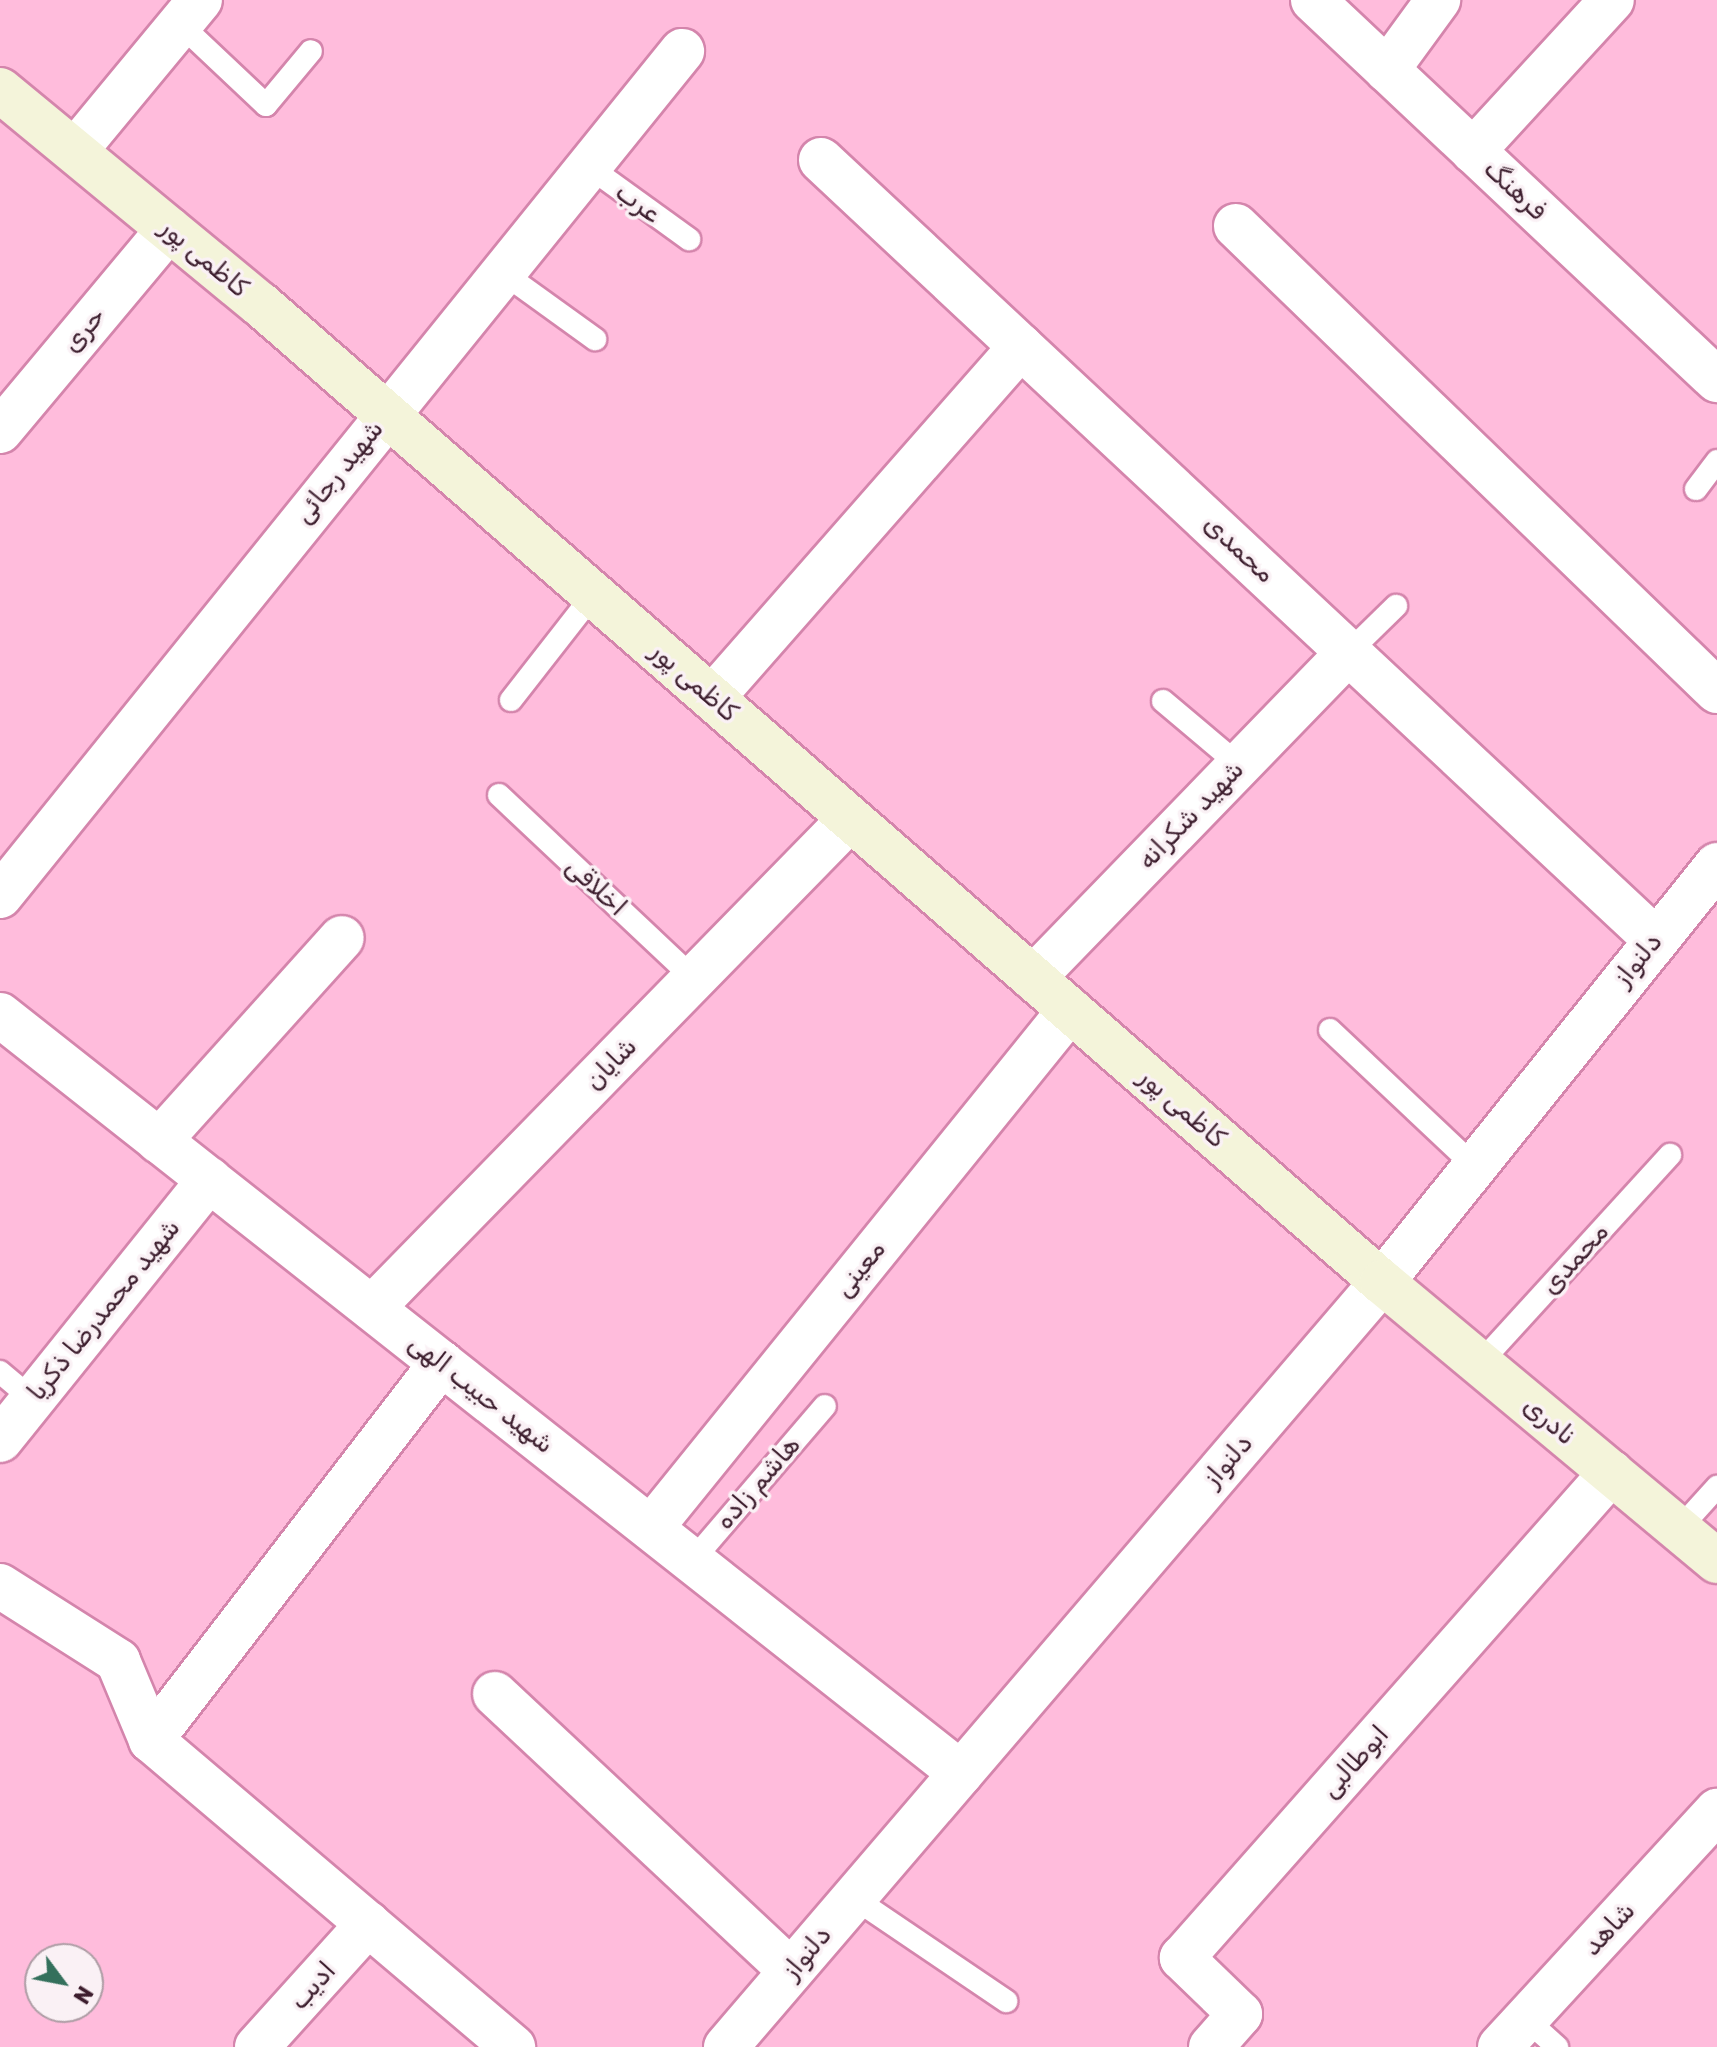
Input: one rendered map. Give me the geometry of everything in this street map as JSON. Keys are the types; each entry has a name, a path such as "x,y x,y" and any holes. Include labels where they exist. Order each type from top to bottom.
{"street":[{"name":"فرهنگ","path":"1313,0 1716,378"},
{"path":"1387,70 1438,0"},
{"path":"1473,151 1612,0"},
{"path":"75,151 190,12"},
{"name":"شهید رجائی","path":"0,896 682,51"},
{"name":"کاظمی پور","path":"5,105 75,151 386,414 1382,1282"},
{"name":"محمدی","path":"821,160 1655,939"},
{"path":"1236,226 1717,691"},
{"name":"حری","path":"0,431 169,229"},
{"path":"712,698 1021,346"},
{"name":"شهید شکرانه","path":"1033,978 1349,652"},
{"name":"شایان","path":"372,1308 850,819"},
{"name":"دلنواز","path":"726,2047 1382,1282 1472,1164 1717,865"},
{"path":"159,1141 342,938"},
{"name":"معینی","path":"651,1528 1070,1010"},
{"name":"شهید حبیب الهی","path":"0,1015 961,1773"},
{"name":"شهید محمدرضا ذکریا","path":"0,1440 16,1386 209,1180"},
{"name":"نادری","path":"1382,1282 1717,1561"},
{"path":"151,1740 441,1363"},
{"name":"ابوطالبی","path":"1211,2047 1240,2014 1182,1958 1611,1473"},
{"path":"0,1586 118,1661 151,1740 513,2047"},
{"path":"495,1694 791,1971"},
{"name":"شاهد","path":"1528,2038 1717,1811"},
{"name":"ادیب","path":"257,2047 368,1924"}],"lane":[{"path":"190,12 266,105 311,51"},
{"name":"عرب","path":"588,166 689,239"},
{"path":"502,272 595,339"},
{"path":"1696,489 1717,461"},
{"path":"511,700 593,595"},
{"path":"1349,652 1396,606"},
{"path":"1163,701 1239,765"},
{"name":"اخلاقی","path":"499,795 694,979"},
{"path":"1330,1030 1472,1164"},
{"name":"محمدی","path":"1480,1363 1670,1155"},
{"name":"هاشم زاده","path":"692,1561 825,1406"},
{"path":"1679,1529 1717,1487"},
{"path":"854,1898 1006,2001"}]}
